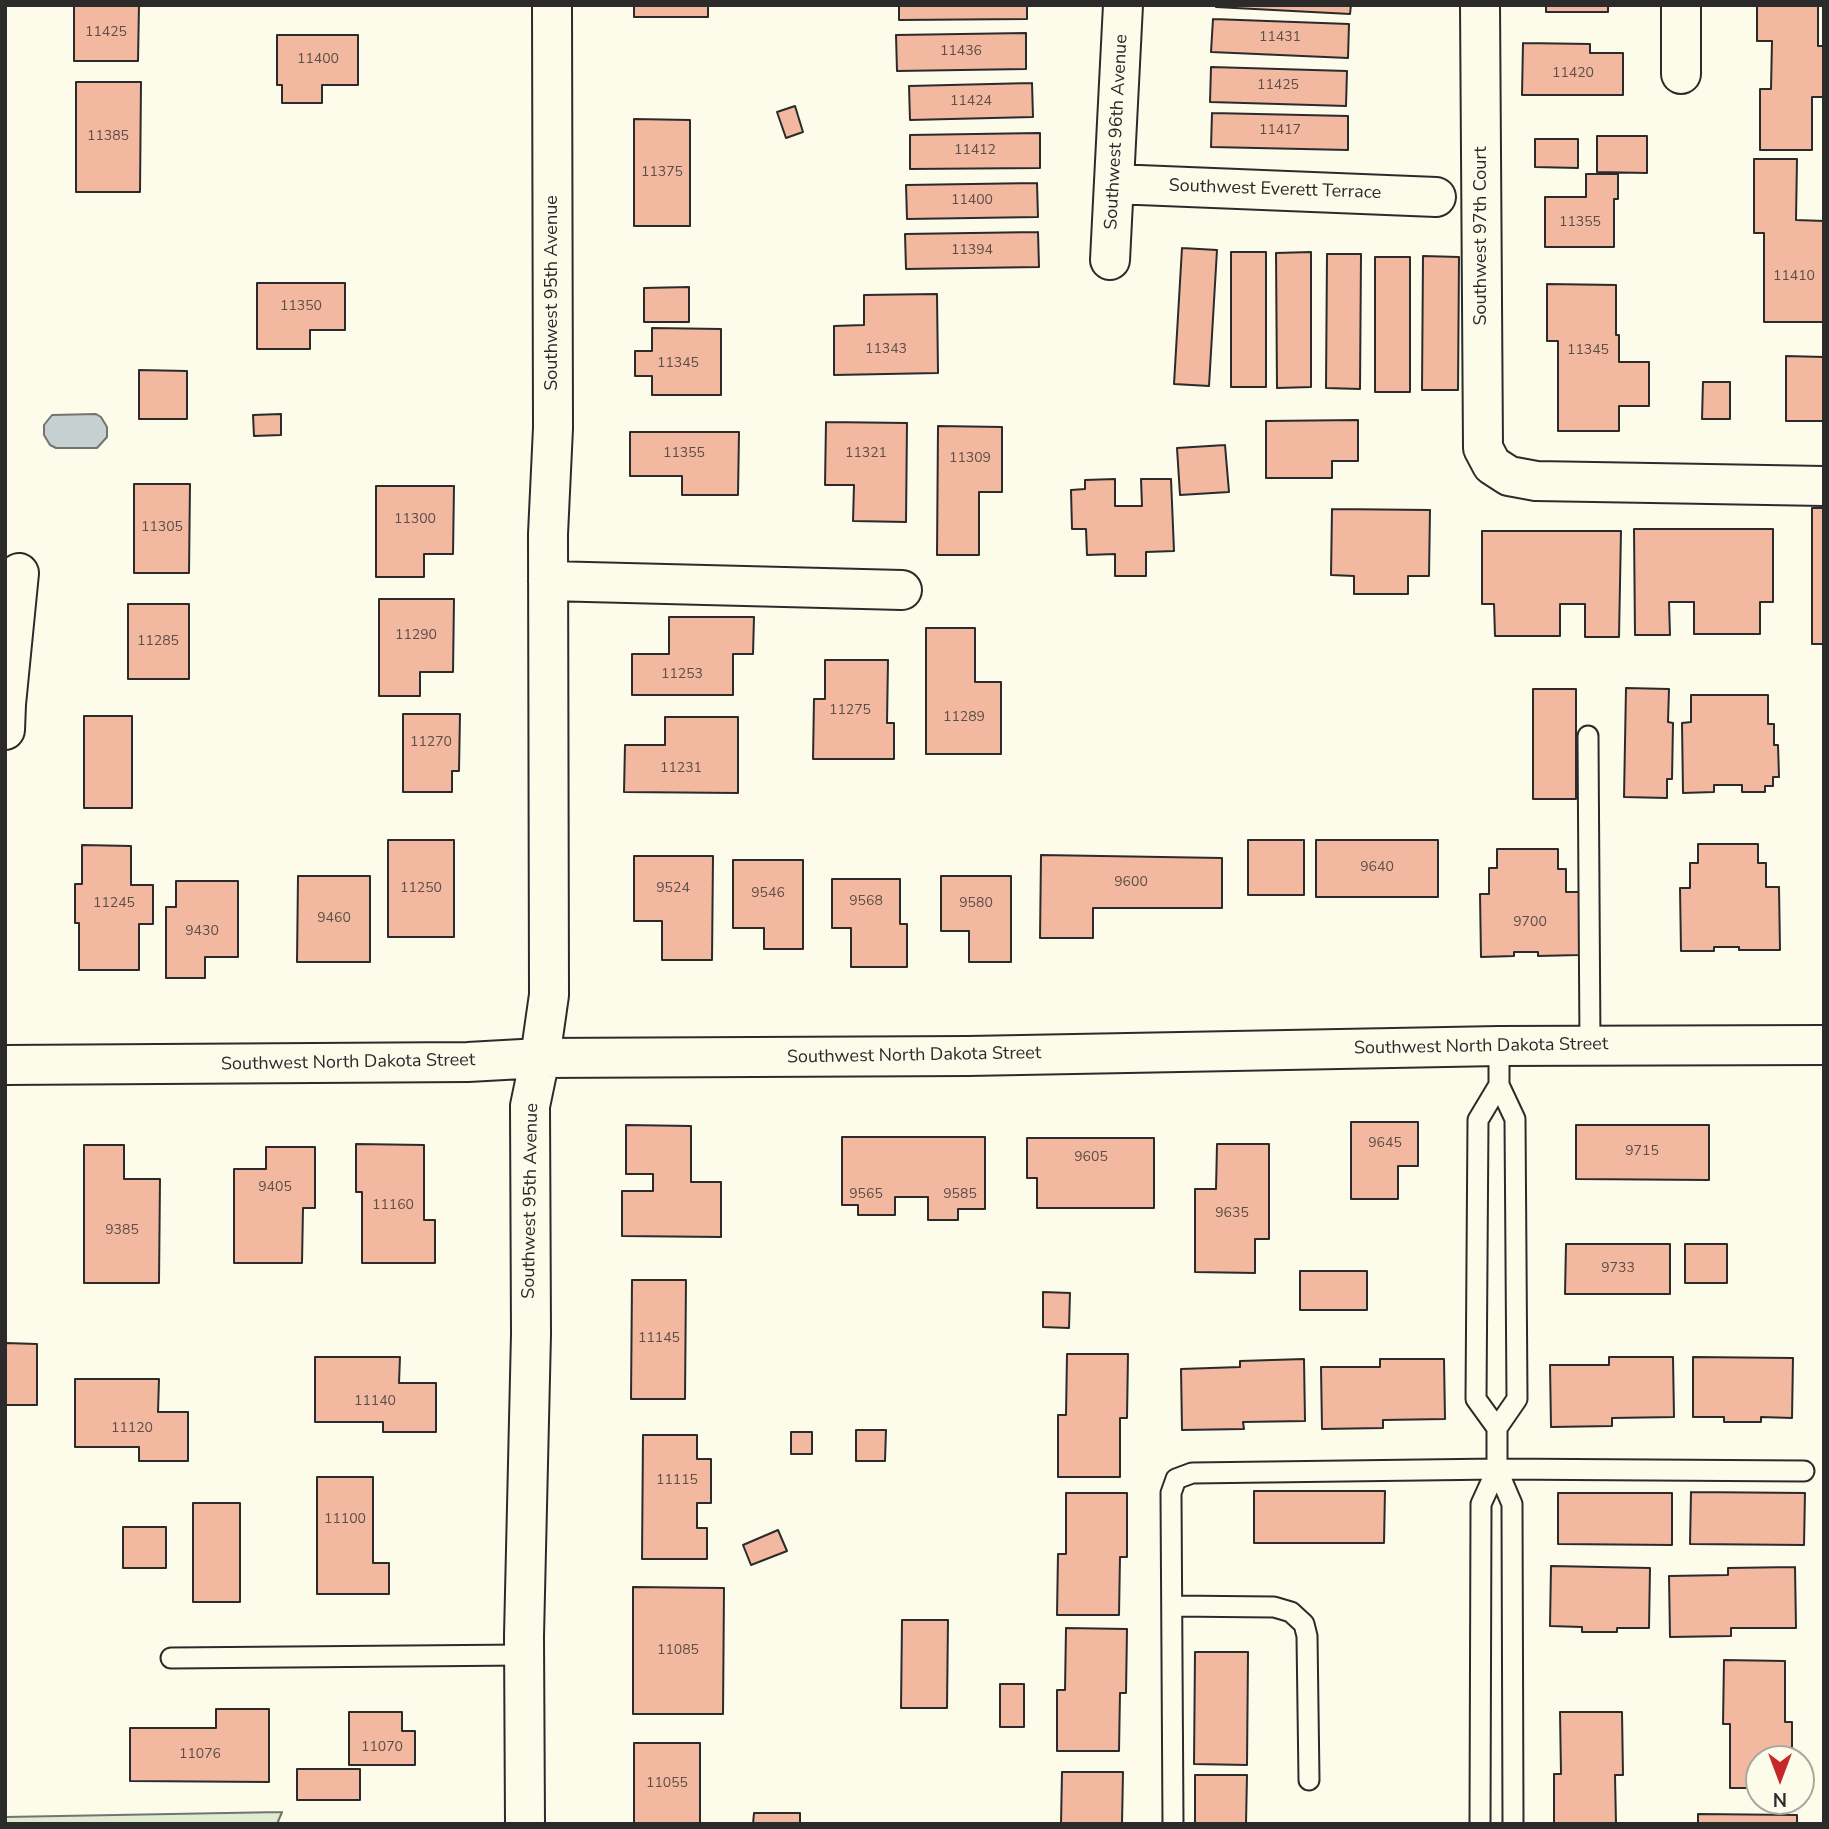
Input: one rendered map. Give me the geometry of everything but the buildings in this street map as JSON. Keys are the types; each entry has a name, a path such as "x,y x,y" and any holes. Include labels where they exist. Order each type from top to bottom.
{"street":[{"name":"Southwest 95th Avenue","path":"525,1824 524,1654 530,1334 530,1106 549,995 548,534 553,428 552,5"},
{"name":"Southwest 96th Avenue","path":"1110,260 1123,5"},
{"name":"Southwest 97th Court","path":"1480,5 1483,448 1492,465 1508,476 1536,481 1824,486"},
{"path":"1681,5 1681,74"},
{"name":"Southwest Everett Terrace","path":"1114,184 1436,197"},
{"path":"5,730 19,573"},
{"path":"548,581 902,590"},
{"name":"Southwest North Dakota Street","path":"5,1065 968,1056 1499,1046 1824,1045"}],"lane":[{"path":"1588,736 1590,1046"},
{"path":"1499,1046 1499,1085 1515,1119 1517,1399 1497,1428 1497,1469 1512,1504 1513,1824"},
{"path":"1497,1428 1476,1399 1478,1120 1499,1085"},
{"path":"1480,1824 1481,1504 1497,1469"},
{"path":"1173,1824 1171,1493 1175,1479 1192,1473 1497,1469 1804,1471"},
{"path":"1172,1606 1274,1607 1291,1612 1304,1624 1307,1636 1309,1780"},
{"path":"171,1658 524,1654"}],"green space":[{"path":"282,1812 277,1824 5,1824 5,1817"}],"shaded area":[{"path":"96,414 107,427 107,437 97,448 56,448 50,445 44,435 44,425 52,415"}]}
